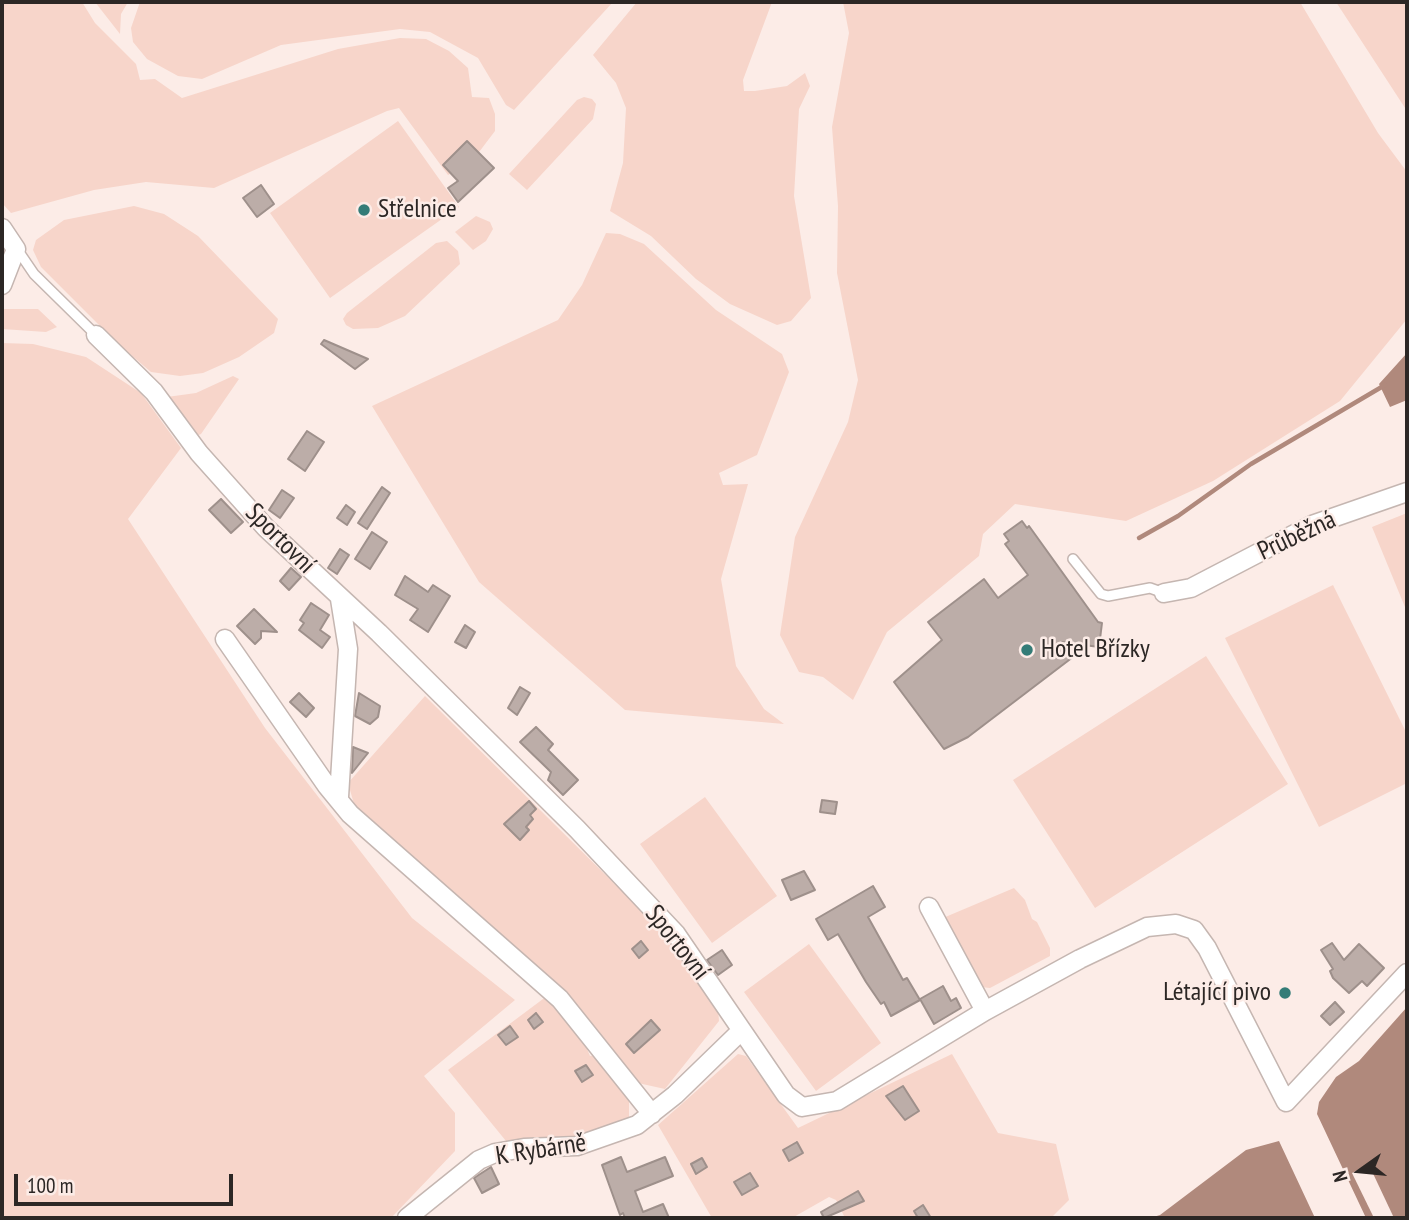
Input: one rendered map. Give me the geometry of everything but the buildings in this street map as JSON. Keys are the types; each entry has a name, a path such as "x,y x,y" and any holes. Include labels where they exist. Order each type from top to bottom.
{"street":[{"path":"2,228 16,249 2,285"},
{"name":"Sportovní","path":"96,335 155,392 199,453 266,528 379,633 577,828 676,934 786,1095 802,1107 810,1108 837,1101 985,1011 1147,927 1176,923 1194,930 1208,947 1286,1102 1407,973"},
{"name":"Průběžná","path":"1164,593 1191,588 1312,526 1407,492"},
{"path":"338,797 348,649 340,599"},
{"path":"225,639 327,786 350,814 559,999 652,1114"},
{"path":"929,907 985,1011"},
{"name":"K Rybárně","path":"407,1218 479,1160 505,1150 556,1149 596,1142 637,1125 741,1031"}],"lane":[{"path":"16,249 34,274 96,335"},
{"path":"1073,559 1101,594 1108,596 1150,588 1164,593"}],"shaded area":[{"path":"2,2 82,2 95,23 136,64 140,80 155,79 182,98 338,49 400,38 426,39 449,51 468,68 472,97 489,98 495,114 495,131 473,160 448,175 399,108 214,188 146,182 94,190 11,213 2,203"},
{"path":"95,2 128,2 121,14 120,34"},
{"path":"140,2 613,2 514,110 506,105 478,58 430,32 400,29 281,45 202,79 178,76 147,59 133,42 131,28"},
{"path":"637,2 772,2 743,80 744,91 755,91 787,86 805,73 810,86 799,109 794,196 811,298 791,321 777,325 730,304 696,279 651,236 610,211 623,163 626,108 616,83 593,55"},
{"path":"843,2 1300,2 1378,133 1407,172 1407,319 1340,401 1213,481 1126,521 1015,504 983,534 979,556 887,632 853,700 823,677 799,672 780,635 795,537 848,422 858,380 837,273 838,206 832,127 849,33"},
{"path":"1336,2 1407,2 1407,111"},
{"path":"584,97 592,99 596,104 593,119 527,190 509,174 577,100"},
{"name":"Střelnice","path":"398,121 459,207 330,298 270,213"},
{"path":"134,206 164,214 198,236 278,319 274,333 239,357 203,373 180,376 151,372 117,343 41,267 33,250 36,240 64,220"},
{"path":"476,216 490,222 493,229 486,241 473,250 455,232"},
{"path":"606,233 620,234 644,244 716,310 782,354 789,372 757,455 719,473 723,485 748,484 721,579 736,666 764,709 784,724 625,710 479,582 372,406 558,320 582,285"},
{"path":"447,241 458,251 460,264 405,316 378,328 353,329 346,325 343,319 347,313 436,243"},
{"path":"4,309 38,309 57,327 46,332 2,329"},
{"path":"2,343 33,344 86,357 141,393 181,448 128,519 265,728 412,918 515,1000 424,1076 455,1113 455,1151 391,1218 2,1218"},
{"path":"1407,353 1407,400 1390,407 1379,384"},
{"path":"233,376 239,379 201,434 196,436 167,397 196,393"},
{"path":"1407,513 1407,612 1372,527"},
{"path":"1333,585 1407,734 1407,783 1319,827 1225,638"},
{"path":"1206,656 1288,784 1095,908 1013,780"},
{"path":"425,696 651,920 718,1009 719,1021 665,1089 638,1083 539,969 354,804 348,783"},
{"path":"705,797 777,896 712,943 640,844"},
{"path":"1014,888 1025,900 1032,919 1037,922 1050,948 1050,956 990,988 981,987 943,918"},
{"path":"809,944 881,1043 816,1091 744,992"},
{"path":"547,996 581,1035 590,1056 596,1055 629,1098 629,1120 582,1135 545,1141 506,1141 448,1070"},
{"path":"1407,1007 1407,1218 1366,1218 1317,1114 1319,1102 1336,1077 1359,1061"},
{"path":"738,1054 746,1056 798,1128 952,1054 998,1133 1056,1144 1069,1200 1051,1218 845,1218 836,1200 829,1197 792,1218 712,1218 658,1125"},
{"path":"1279,1141 1315,1218 1150,1218 1160,1215 1246,1150"}],"pier":[{"path":"1369,1165 1394,1218 1374,1218 1352,1173"}],"waterway":[{"path":"1139,538 1178,516 1251,464 1385,385"}],"place":[{"name":"Střelnice","path":"364,210"},
{"name":"Hotel Břízky","path":"1027,650"},
{"name":"Létající pivo","path":"1285,993"}]}
